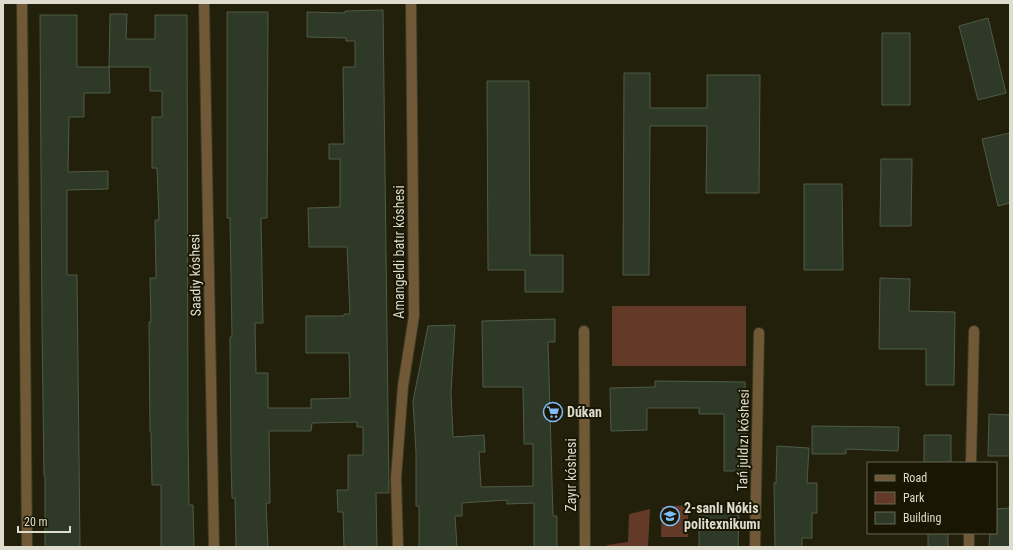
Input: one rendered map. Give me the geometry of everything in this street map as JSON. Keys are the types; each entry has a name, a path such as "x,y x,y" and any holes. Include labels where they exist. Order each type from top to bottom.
{"street":[{"path":"22,3 27,547"},
{"name":"Saadiy kóshesi","path":"204,3 214,547"},
{"name":"Amangeldi batır kóshesi","path":"398,547 396,478 403,386 414,316 411,3"},
{"name":"Zayır kóshesi","path":"584,331 585,547"},
{"path":"971,462 974,331"},
{"name":"Tań juldızı kóshesi","path":"755,547 759,333"},
{"path":"969,534 969,547"}],"green space":[{"path":"612,306 746,306 746,366 612,366"},
{"path":"688,505 688,537 661,537 662,507"},
{"path":"650,509 648,547 607,547 607,545 628,542 629,514"}],"building":[{"path":"383,10 389,493 376,493 377,547 344,547 343,512 338,512 337,490 348,490 348,455 363,455 363,427 357,427 357,422 312,423 311,431 269,431 270,503 266,503 268,547 236,547 235,498 232,498 231,461 230,337 232,337 230,218 227,218 227,12 268,12 267,218 261,218 263,323 255,323 256,373 268,373 268,408 311,408 311,399 350,398 349,353 306,353 306,316 344,316 344,314 350,314 347,247 309,247 308,208 340,207 340,159 329,159 329,144 344,144 343,67 355,67 355,41 346,41 346,38 307,37 307,12 345,13 345,11"},
{"path":"110,14 127,14 126,39 155,39 155,15 187,15 188,432 189,505 193,505 194,547 161,547 161,485 152,485 150,432 150,278 156,278 155,220 159,220 157,168 152,168 152,117 162,117 162,91 150,91 150,67 109,67"},
{"path":"40,15 77,15 77,67 109,67 110,93 84,93 84,117 69,117 68,172 108,171 108,189 67,190 67,275 77,275 80,547 45,547"},
{"path":"988,18 1006,93 978,100 959,26"},
{"path":"882,33 910,33 910,105 882,105"},
{"path":"624,73 650,73 650,108 707,108 707,75 760,75 759,193 706,193 707,126 650,126 649,275 623,275"},
{"path":"487,81 529,81 530,255 563,255 563,292 525,292 525,270 488,270"},
{"path":"1010,133 1010,203 998,206 982,139"},
{"path":"881,159 912,159 911,226 880,226"},
{"path":"804,184 842,184 843,270 804,270"},
{"path":"880,278 910,279 909,311 955,312 954,385 926,385 926,349 879,349"},
{"path":"555,319 555,342 548,342 553,516 557,516 557,547 534,547 534,503 507,504 507,500 462,503 462,516 455,516 457,547 419,547 419,506 416,506 416,452 413,401 428,326 455,325 451,392 453,437 484,435 485,452 479,452 481,487 533,486 533,444 524,444 523,387 483,387 482,321"},
{"path":"655,381 745,382 746,471 724,471 724,414 699,414 699,408 647,408 647,430 611,431 610,388 655,387"},
{"path":"989,414 1010,415 1010,456 988,456"},
{"path":"812,426 899,427 898,451 846,449 846,454 812,454"},
{"path":"924,435 951,435 951,462 924,462"},
{"path":"777,446 809,448 807,483 817,483 817,513 812,513 812,538 802,538 802,547 775,547 774,483 776,483"},
{"path":"1010,508 1010,547 989,547 990,534 997,534 997,509"},
{"path":"699,509 739,510 738,547 699,547"},
{"path":"928,534 948,534 948,547 928,547"}],"place":[{"name":"Dúkan","path":"553,412"},
{"name":"2-sanlı Nókis politexnikumı","path":"670,516"}]}
